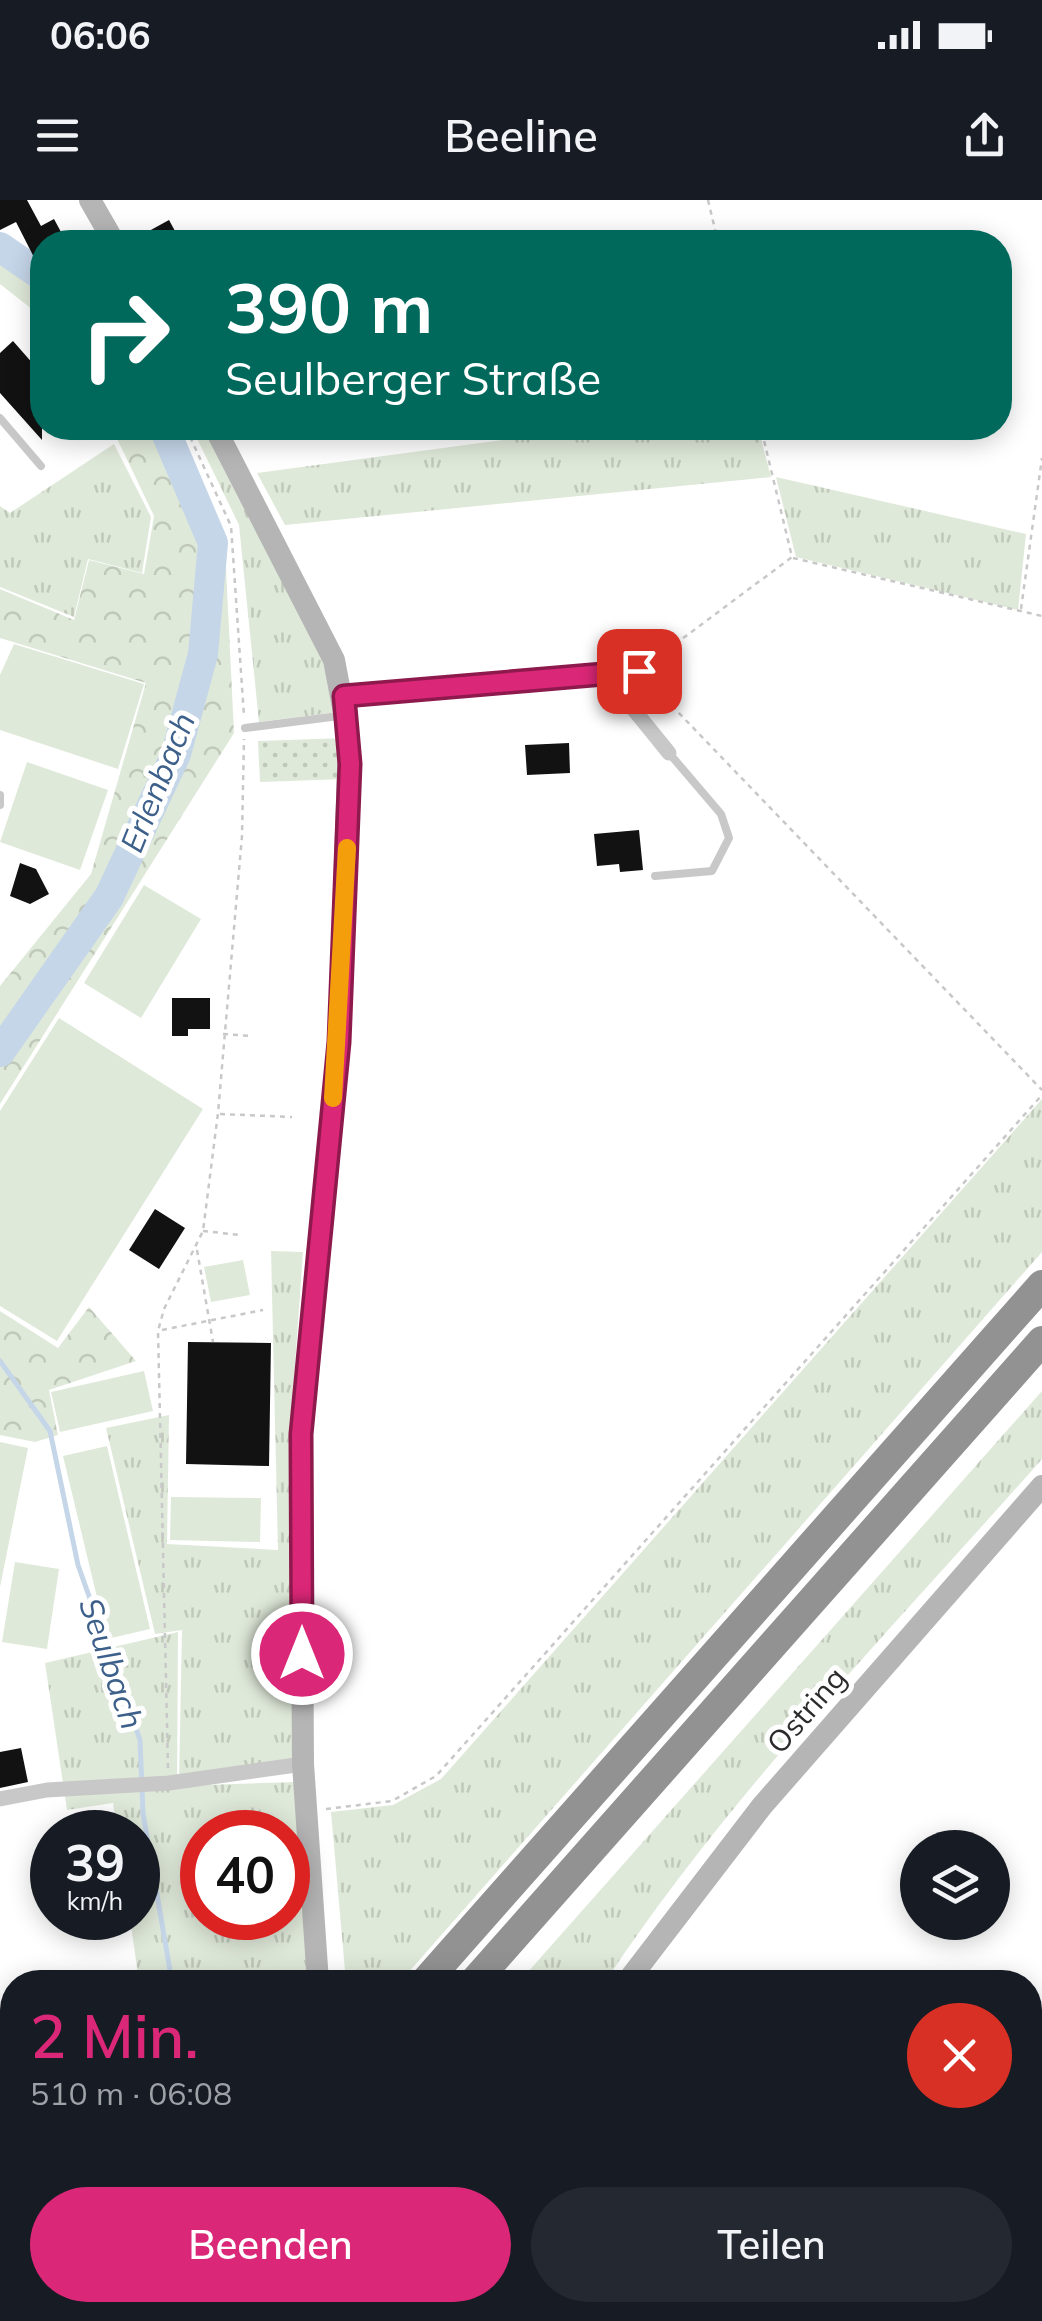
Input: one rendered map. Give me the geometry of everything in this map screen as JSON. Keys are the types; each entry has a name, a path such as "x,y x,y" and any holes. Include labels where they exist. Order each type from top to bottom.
{"highway":[{"path":"436,1970 1042,1285"},
{"path":"485,1970 1042,1341"}],"street":[{"path":"100,203 110,230"},
{"path":"221,440 318,622 345,706 350,764 339,1042 301,1434 302,1764 317,1970"},
{"path":"345,706 639,671"},
{"path":"605,674 668,753"},
{"name":"Ostring","path":"636,1970 762,1806 1042,1486"},
{"path":"0,1799 47,1790 165,1783 302,1764"}],"lane":[{"path":"0,418 40,466"},
{"path":"244,728 345,706"},
{"path":"655,876 712,871 729,838 721,814 668,753"},
{"path":"0,795 0,806"}],"path":[{"path":"708,200 715,230"},
{"path":"165,1783 158,1331 164,1309 203,1231 218,1114 242,836 243,648 231,526 192,440"},
{"path":"764,440 792,557"},
{"path":"1020,610 1042,458"},
{"path":"317,1810 392,1801 436,1776 1042,1093 639,671 792,557 1042,616"},
{"path":"223,1034 251,1036"},
{"path":"218,1114 292,1117"},
{"path":"203,1231 240,1235"},
{"path":"196,1246 213,1342"},
{"path":"158,1331 263,1310"}],"green space":[{"path":"0,263 30,285 30,308 0,284"},
{"path":"118,440 180,440 225,547 234,733 0,1104 0,986 91,874 146,683 0,638 0,589 74,620 89,560 144,574 154,516"},
{"path":"198,440 228,440 328,624 355,710 259,722 239,525"},
{"path":"503,440 761,440 771,477 285,525 257,473"},
{"path":"114,444 151,517 142,573 88,559 74,617 0,587 0,506 10,513"},
{"path":"776,477 1026,534 1018,610 796,557"},
{"path":"14,644 144,684 118,769 0,730 0,675"},
{"path":"345,738 346,779 260,782 258,741"},
{"path":"27,762 108,790 80,870 0,842"},
{"path":"144,885 201,919 141,1018 84,983"},
{"path":"59,1018 203,1109 57,1341 0,1306 0,1111"},
{"path":"1042,1099 1042,1252 411,1970 345,1970 331,1812 393,1805 441,1779"},
{"path":"271,1251 303,1252 290,1436 294,1761 179,1782 182,1630 155,1634 106,1428 169,1415 167,1544 278,1550"},
{"path":"243,1260 250,1295 211,1302 204,1267"},
{"path":"89,1307 136,1361 49,1390 58,1435 35,1442 0,1435 0,1311 58,1348"},
{"path":"144,1371 153,1411 60,1432 51,1392"},
{"path":"1042,1391 1042,1459 759,1778 705,1844 613,1970 530,1970"},
{"path":"0,1442 28,1448 0,1587"},
{"path":"107,1446 150,1629 107,1639 63,1456"},
{"path":"171,1497 261,1498 260,1542 170,1540"},
{"path":"15,1562 59,1569 47,1649 2,1642"},
{"path":"178,1632 177,1786 294,1782 296,1810 180,1810 180,1940 307,1940 310,1970 137,1970 133,1940 160,1940 160,1810 114,1810 113,1803 67,1810 45,1663"}],"building":[{"path":"0,200 27,200 41,226 54,219 60,230 30,230 30,249 16,222 0,230"},
{"path":"169,220 174,230 151,230"},
{"path":"13,341 30,360 30,427 0,393 0,353"},
{"path":"569,743 570,773 527,775 525,745"},
{"path":"639,830 643,870 620,872 619,864 597,866 594,834"},
{"path":"20,863 36,869 49,894 30,904 10,896"},
{"path":"172,998 210,998 210,1029 188,1029 188,1036 172,1036"},
{"path":"155,1209 185,1228 159,1269 129,1250"},
{"path":"188,1342 271,1343 269,1466 186,1464"},
{"path":"21,1748 28,1782 0,1788 0,1752"}],"waterway":[{"name":"Erlenbach","path":"0,247 30,268"},
{"name":"Erlenbach","path":"0,1052 109,897 176,754 203,654 213,543 169,440"},
{"name":"Seulbach","path":"0,1361 50,1431 78,1565 140,1740 143,1813 170,1970"}],"slow traffic":[{"path":"333,1098 347,848"}],"route":[{"path":"302,1654 301,1434 339,1042 350,764 344,696 639,671"}]}
